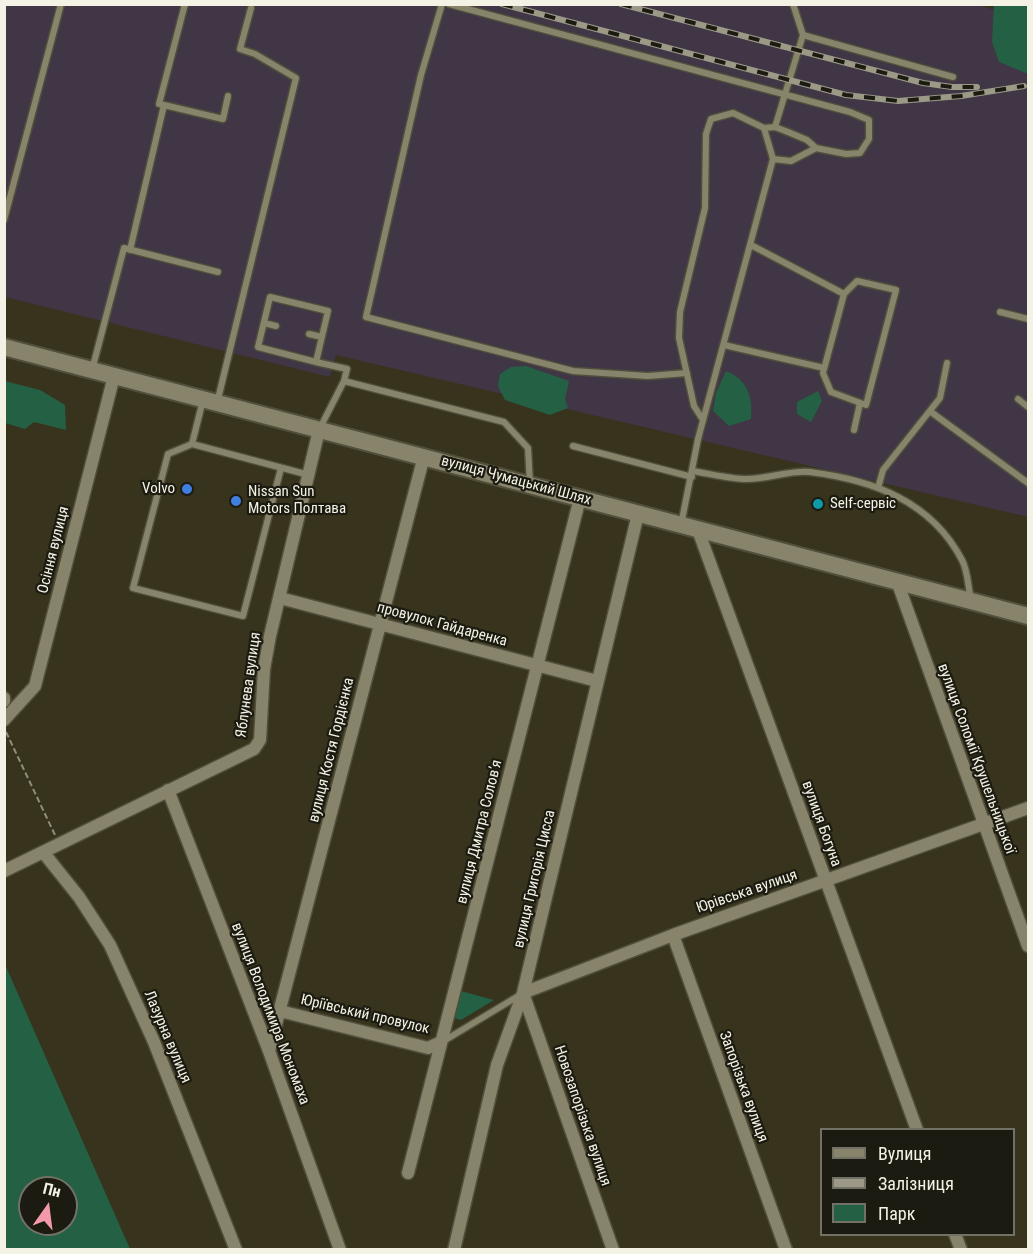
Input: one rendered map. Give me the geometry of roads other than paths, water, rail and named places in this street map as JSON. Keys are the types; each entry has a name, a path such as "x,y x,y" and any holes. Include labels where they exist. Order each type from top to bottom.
{"main road":[{"name":"вулиця Чумацький Шлях","path":"4,347 1029,616"}],"street":[{"name":"Осіння вулиця","path":"4,720 35,686 114,376"},
{"name":"Яблунева вулиця","path":"4,871 254,749 260,740 264,669 319,430"},
{"name":"вулиця Костя Гордієнка","path":"269,1051 424,456"},
{"name":"вулиця Дмитра Соловʼя","path":"408,1173 580,498"},
{"name":"вулиця Григорія Цисса","path":"454,1250 497,1065 523,993 638,514"},
{"name":"вулиця Богуна","path":"689,527 826,880 916,1128"},
{"name":"вулиця Соломії Крушельницької","path":"897,581 1029,946"},
{"name":"провулок Гайдаренка","path":"280,598 597,681"},
{"name":"вулиця Володимира Мономаха","path":"168,790 269,1051 340,1250"},
{"name":"Юрівська вулиця","path":"523,993 672,934 1029,808"},
{"name":"Лазурна вулиця","path":"43,852 79,897 110,945 153,1042 236,1250"},
{"name":"Запорізька вулиця","path":"672,934 786,1250"},
{"name":"Новозапорізька вулиця","path":"523,993 613,1250"},
{"name":"Юріївський провулок","path":"280,1011 428,1048 441,1042"}],"lane":[{"path":"4,220 61,4"},
{"path":"185,4 159,104 223,119 228,96"},
{"path":"442,4 421,75 366,317 573,371 648,376 687,373"},
{"path":"449,4 786,95 869,120 869,139 860,153 846,154 816,148 807,140 776,127 764,128 733,113 711,119 706,134 705,208 680,312 679,338 694,406 703,420"},
{"path":"776,127 803,35 793,4"},
{"path":"192,444 210,401 296,78 255,54 240,49 252,8"},
{"path":"803,35 953,76"},
{"path":"130,250 164,105"},
{"path":"689,527 693,474 703,420 773,159 764,128"},
{"path":"773,159 791,161 816,148"},
{"path":"751,244 844,294"},
{"path":"92,370 124,248 218,272"},
{"path":"857,281 896,291 866,405 831,392 823,374 824,369 844,294 857,281"},
{"path":"316,362 328,311 270,297 258,347 316,362 347,369 344,381 319,430"},
{"path":"1000,312 1029,319"},
{"path":"264,322 276,326"},
{"path":"309,334 322,337"},
{"path":"724,345 824,369"},
{"path":"878,488 883,470 912,429 931,412 940,398 947,363"},
{"path":"344,381 504,422 528,448 530,485"},
{"path":"1018,399 1029,407"},
{"path":"854,430 860,403"},
{"path":"931,412 1029,483"},
{"path":"281,468 243,616 134,588 168,454 192,444 309,475"},
{"path":"573,446 693,474 746,479 772,477 788,472 810,472 898,495 936,521 963,561 971,600"},
{"path":"441,1042 523,993"}],"railway":[{"path":"502,4 846,95 898,101 961,96 1024,86"},
{"path":"621,4 923,83 952,87 977,87"}],"place":[{"name":"Volvo","path":"187,489"},
{"name":"Nissan Sun Motors Полтава","path":"236,501"},
{"name":"Self-сервіс","path":"818,504"}]}
